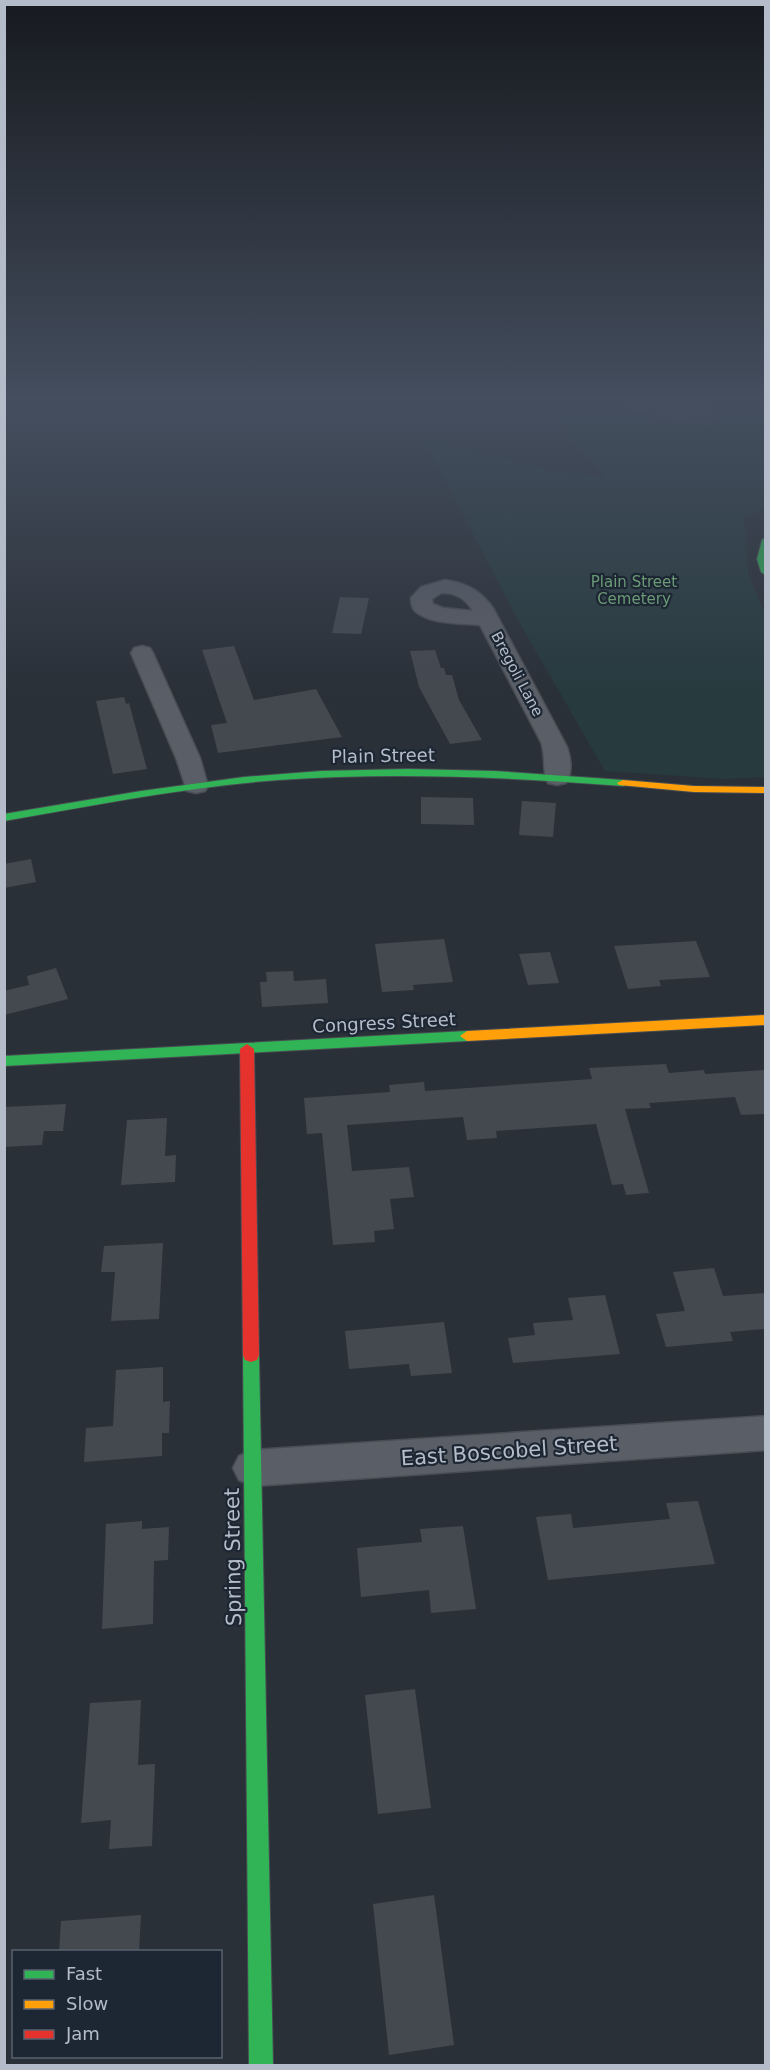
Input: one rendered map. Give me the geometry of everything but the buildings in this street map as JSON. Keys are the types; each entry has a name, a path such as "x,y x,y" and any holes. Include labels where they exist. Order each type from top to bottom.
{"street":[{"path":"765,540 762,559 765,572"},
{"name":"Bregoli Lane","path":"488,619 438,614 426,609 420,603 422,596 429,591 452,588 472,594 488,619 556,749 559,763 557,778"},
{"path":"142,653 188,758 196,786"},
{"name":"Plain Street","path":"4,818 196,786 272,777 341,774 480,773 684,789 765,790"},
{"name":"Congress Street","path":"4,1061 765,1020"},
{"name":"Spring Street","path":"247,1049 261,2066"},
{"name":"East Boscobel Street","path":"253,1468 765,1433"}],"green space":[{"name":"Plain Street Cemetery","path":"456,501 765,501 765,508 744,518 748,573 765,614 765,777 724,779 605,771 519,622"}],"traffic: fast":[{"path":"766,540 762,559 766,572"},
{"path":"4,818 175,789 244,780 321,774 451,773 623,783"},
{"path":"4,1061 467,1036"},
{"path":"251,1355 261,2066"}],"traffic: slow":[{"path":"623,783 694,789 766,790"},
{"path":"467,1036 766,1020"}],"traffic: jam":[{"path":"247,1049 251,1355"}]}
